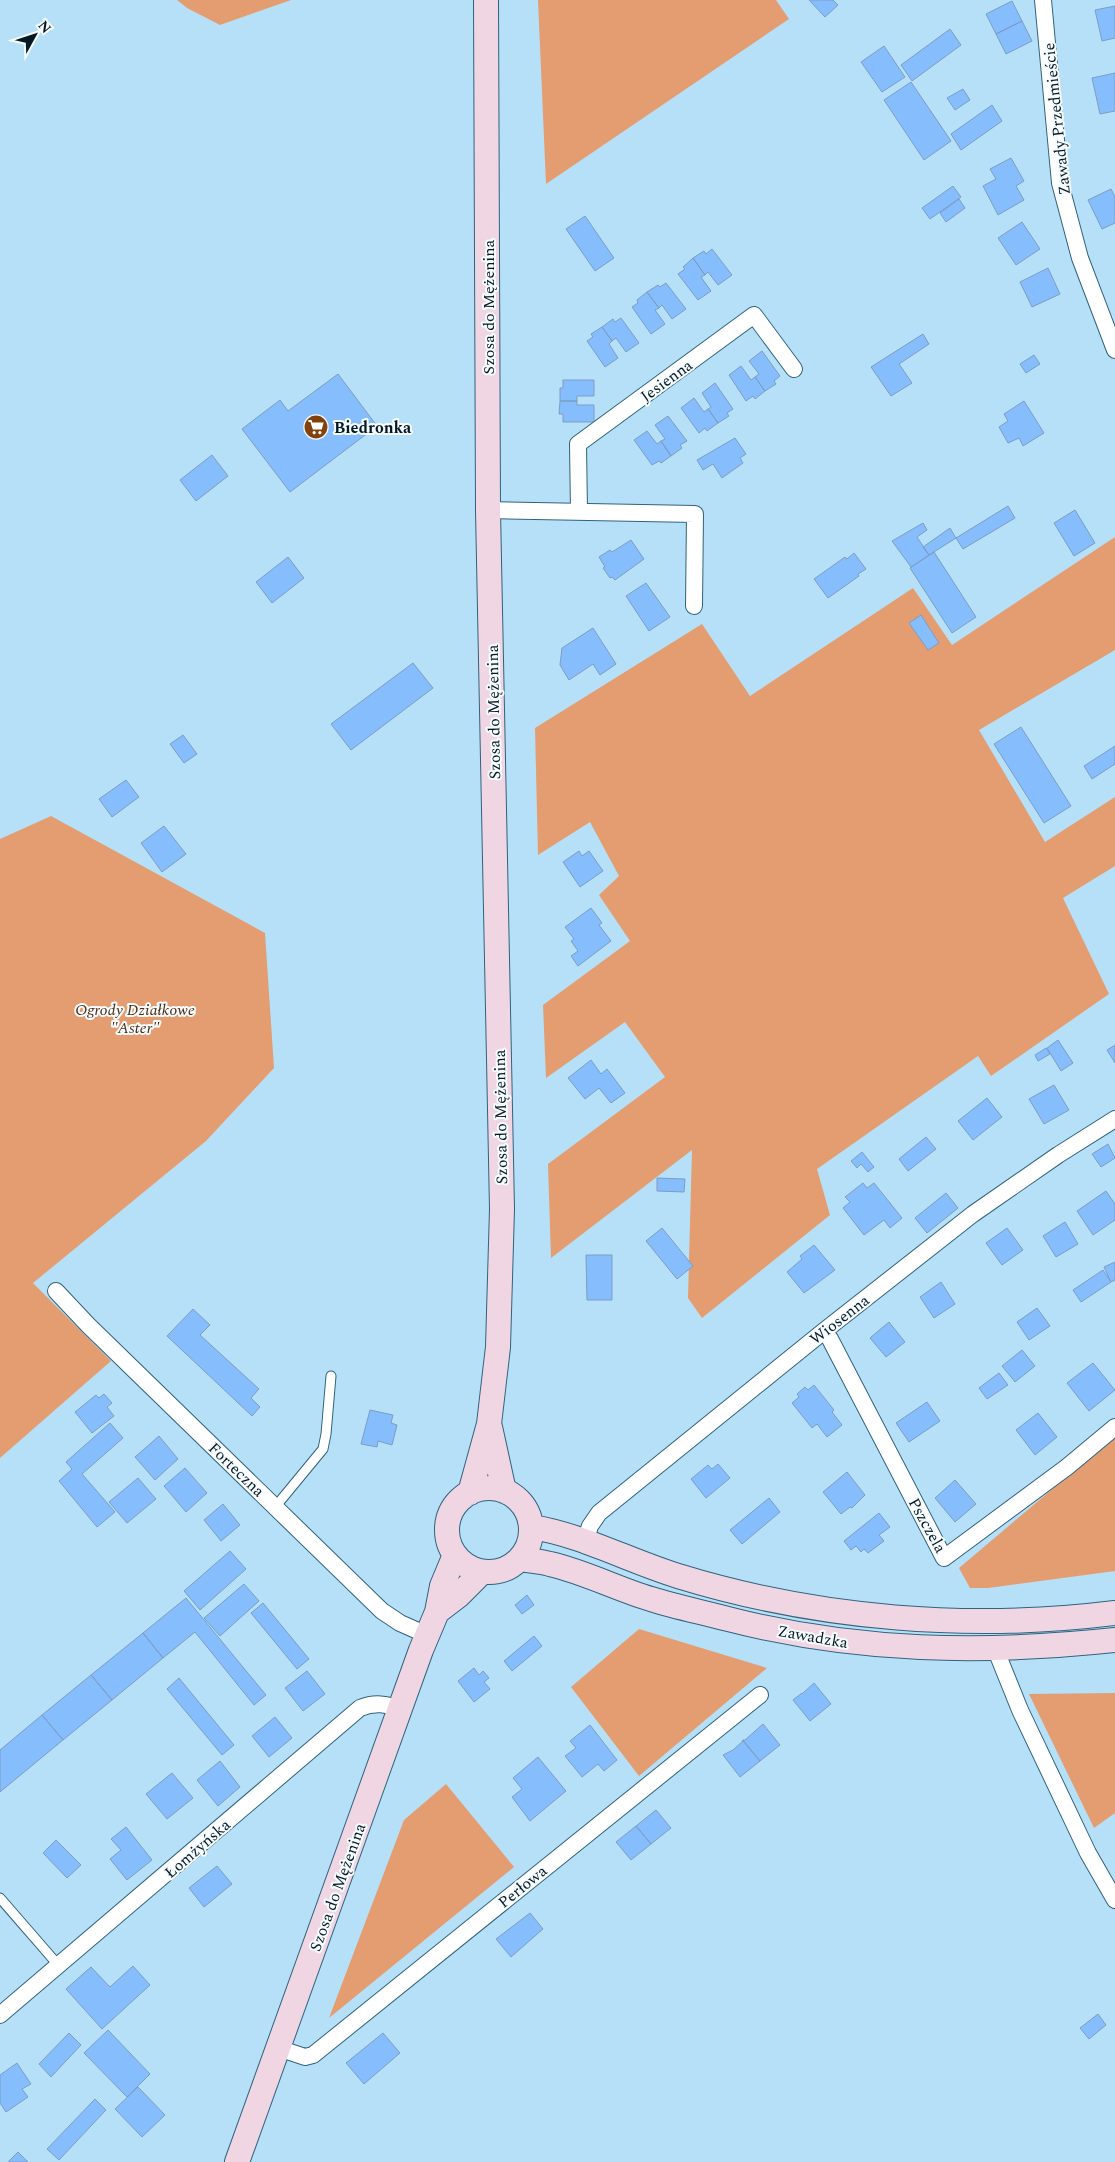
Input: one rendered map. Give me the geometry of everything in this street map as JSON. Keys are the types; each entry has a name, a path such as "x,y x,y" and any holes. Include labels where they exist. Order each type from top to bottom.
{"main road":[{"name":"Szosa do Mężenina","path":"470,1493 489,1424 498,1347 502,1208 488,510 486,0"},
{"name":"Szosa do Mężenina","path":"489,1424 504,1491"},
{"path":"493,1488 504,1491 518,1499 527,1512 532,1527 529,1544 520,1559 503,1570 482,1572 467,1566 455,1555 447,1532 449,1520 453,1509 460,1500 470,1493 481,1489 493,1488"},
{"name":"Zawadzka","path":"532,1527 585,1542 677,1576 738,1592 833,1611 974,1622 1022,1621 1115,1613"},
{"name":"Szosa do Mężenina","path":"237,2162 427,1635 437,1612 442,1586 455,1555"},
{"name":"Zawadzka","path":"520,1559 551,1564 650,1599 730,1620 792,1634 858,1644 928,1649 995,1648 1064,1646 1115,1640"},
{"name":"Szosa do Mężenina","path":"437,1612 458,1596 482,1572"},
{"path":"730,1620 738,1592"}],"street":[{"name":"Zawady Przedmieście","path":"1043,0 1060,183 1080,258 1109,317 1115,350"},
{"name":"Jesienna","path":"579,512 578,444 754,315 794,369"},
{"path":"488,510 695,514 694,606"},
{"name":"Wiosenna","path":"585,1542 590,1526 599,1513 824,1331 973,1214 1058,1155 1115,1119"},
{"name":"Forteczna","path":"56,1291 95,1332 382,1611 400,1623 427,1635"},
{"name":"Pszczela","path":"824,1331 830,1339 944,1558 1068,1467 1115,1427"},
{"path":"995,1648 1020,1710 1088,1853 1115,1900"},
{"name":"Perłowa","path":"278,2048 305,2056 313,2055 760,1695"},
{"name":"Łomżyńska","path":"0,2015 360,1708 371,1704 380,1704 401,1709"}],"lane":[{"path":"276,1506 323,1449 331,1376"},
{"path":"0,1898 59,1966"}],"green space":[{"path":"177,0 291,0 220,25 187,8"},
{"path":"538,0 776,0 789,19 546,184"},
{"path":"1115,537 1115,650 979,730 1045,842 1115,797 1115,866 1063,898 1109,994 991,1076 978,1056 817,1169 830,1215 702,1318 688,1298 692,1150 551,1258 548,1164 665,1077 625,1022 546,1078 543,1005 630,941 599,895 619,876 590,822 538,855 535,728 702,624 750,696 913,588 952,645"},
{"name":"Ogrody Działkowe \"Aster\"","path":"51,816 265,933 274,1068 206,1141 33,1283 111,1361 0,1458 0,839"},
{"path":"1115,1436 1115,1571 988,1588 970,1588 959,1568"},
{"path":"639,1629 767,1668 639,1776 571,1687"},
{"path":"1115,1693 1115,1813 1094,1828 1029,1694"},
{"path":"446,1784 514,1867 329,2018 404,1820"}],"building":[{"path":"809,0 833,0 838,5 825,17"},
{"path":"1012,1 1022,21 996,34 986,14"},
{"path":"1115,6 1115,38 1102,41 1095,10"},
{"path":"1022,21 1032,41 1006,54 996,34"},
{"path":"950,29 961,45 912,81 901,65"},
{"path":"884,46 905,77 882,92 861,62"},
{"path":"1115,73 1115,111 1100,114 1092,78"},
{"path":"911,82 951,141 924,160 884,100"},
{"path":"963,89 970,100 955,110 947,98"},
{"path":"992,105 1002,121 961,150 951,134"},
{"path":"1011,158 1024,181 1016,186 1024,200 998,215 983,186 996,179 990,169"},
{"path":"953,186 961,197 930,219 922,208"},
{"path":"1111,189 1115,197 1115,223 1102,229 1088,200"},
{"path":"959,199 965,208 946,222 940,213"},
{"path":"585,216 614,258 595,271 566,229"},
{"path":"1022,222 1040,249 1016,265 998,238"},
{"path":"712,249 732,275 718,285 708,272 705,275 693,258 704,251 706,254"},
{"path":"693,258 705,275 701,277 711,291 698,300 678,274 685,269 683,267"},
{"path":"1048,268 1060,294 1032,307 1020,282"},
{"path":"666,283 686,309 672,319 662,305 659,308 647,292 658,285 660,287"},
{"path":"647,292 659,308 655,310 665,324 651,334 632,307"},
{"path":"621,318 639,343 626,352 616,338 612,341 602,327 613,319 615,322"},
{"path":"602,327 612,341 609,344 618,358 605,367 587,341 593,337 591,334"},
{"path":"923,334 929,344 899,364 912,383 891,396 871,367"},
{"path":"762,351 780,376 774,381 776,384 765,391 755,377 759,374 749,361"},
{"path":"1034,355 1040,364 1026,373 1020,364"},
{"path":"741,366 751,380 755,377 765,391 755,399 753,396 746,401 729,375"},
{"path":"338,374 377,426 290,492 242,429 280,400 288,411"},
{"path":"563,380 594,380 594,396 577,396 577,401 560,401 560,388 563,388"},
{"path":"715,383 733,409 727,413 729,416 718,423 708,409 711,407 702,393"},
{"path":"694,398 704,412 708,409 718,423 707,431 705,428 699,433 681,408"},
{"path":"560,401 577,401 577,405 594,405 594,422 563,422 563,414 559,414"},
{"path":"1024,401 1044,433 1023,446 1019,438 1008,443 999,427 1008,421 1004,414"},
{"path":"668,416 687,441 680,445 682,448 671,456 661,441 665,439 655,425"},
{"path":"647,431 657,444 661,441 671,456 661,463 659,461 652,465 634,440"},
{"path":"735,438 746,454 740,458 743,463 722,478 713,464 703,470 697,460"},
{"path":"212,455 228,476 196,501 180,480"},
{"path":"1008,506 1015,518 963,549 956,538"},
{"path":"1075,510 1095,543 1074,556 1054,523"},
{"path":"923,523 927,530 917,537 929,555 911,567 892,541"},
{"path":"950,528 956,538 929,555 923,547"},
{"path":"631,540 644,559 615,580 612,577 610,578 603,568 605,567 599,557 610,550 612,552"},
{"path":"934,552 976,617 952,633 910,568"},
{"path":"854,553 866,569 828,598 814,579 845,557 847,559"},
{"path":"288,557 304,578 272,603 256,582"},
{"path":"646,583 670,617 649,631 626,596"},
{"path":"921,615 939,643 928,650 909,623"},
{"path":"593,628 616,664 600,675 593,664 569,680 560,665 562,648"},
{"path":"413,663 433,688 351,750 331,724"},
{"path":"1021,727 1071,806 1044,823 994,744"},
{"path":"183,735 197,754 184,763 170,744"},
{"path":"1115,746 1115,764 1092,779 1084,766"},
{"path":"126,780 139,797 112,817 99,799"},
{"path":"164,826 186,854 162,872 141,843"},
{"path":"579,851 582,856 589,851 603,871 580,887 563,862"},
{"path":"591,908 602,923 599,925 611,941 578,966 571,956 578,951 571,941 574,939 565,927"},
{"path":"1058,1040 1073,1063 1061,1071 1047,1048"},
{"path":"1115,1045 1115,1063 1107,1050"},
{"path":"1046,1048 1050,1054 1038,1061 1035,1055"},
{"path":"591,1060 601,1074 607,1069 625,1093 611,1103 599,1088 585,1099 568,1078"},
{"path":"1054,1085 1069,1110 1044,1124 1029,1099"},
{"path":"987,1098 1002,1117 973,1140 958,1121"},
{"path":"926,1137 936,1149 908,1171 899,1159"},
{"path":"1108,1144 1115,1158 1101,1167 1092,1154"},
{"path":"862,1152 874,1167 868,1172 861,1164 857,1168 851,1161"},
{"path":"657,1178 685,1179 684,1192 657,1191"},
{"path":"863,1183 867,1188 874,1183 902,1218 890,1228 884,1220 864,1235 843,1208 850,1202 845,1197"},
{"path":"1106,1191 1115,1204 1115,1220 1093,1235 1077,1211"},
{"path":"946,1193 958,1208 927,1233 915,1218"},
{"path":"1065,1222 1078,1244 1056,1257 1043,1236"},
{"path":"662,1228 693,1266 677,1279 646,1241"},
{"path":"1007,1228 1023,1250 1002,1265 986,1243"},
{"path":"814,1245 835,1270 804,1293 787,1272 802,1259 800,1256"},
{"path":"586,1255 612,1255 612,1300 587,1300"},
{"path":"1115,1262 1115,1280 1111,1282 1104,1267"},
{"path":"1103,1270 1111,1282 1081,1302 1073,1290"},
{"path":"941,1282 955,1304 934,1318 920,1297"},
{"path":"1037,1308 1050,1326 1029,1340 1017,1322"},
{"path":"193,1309 210,1325 200,1335 259,1389 251,1398 260,1407 252,1416 167,1336"},
{"path":"889,1322 905,1342 886,1357 870,1338"},
{"path":"1022,1350 1035,1366 1015,1382 1002,1366"},
{"path":"1093,1363 1115,1390 1089,1411 1067,1383"},
{"path":"999,1373 1008,1385 987,1399 979,1388"},
{"path":"814,1385 834,1410 832,1412 842,1425 827,1437 817,1424 812,1428 792,1403 799,1397 797,1394 805,1387 808,1390"},
{"path":"104,1394 112,1403 107,1407 114,1416 92,1433 75,1412 96,1395 99,1398"},
{"path":"927,1402 940,1421 909,1442 896,1423"},
{"path":"370,1410 393,1415 391,1423 397,1425 392,1445 378,1441 377,1447 361,1444"},
{"path":"1038,1413 1057,1437 1035,1455 1016,1430"},
{"path":"110,1423 123,1438 82,1474 115,1512 97,1527 59,1481 72,1469 66,1462"},
{"path":"159,1436 178,1459 155,1480 135,1457"},
{"path":"718,1464 730,1478 706,1498 691,1479 708,1465 712,1469"},
{"path":"185,1468 207,1493 186,1512 164,1486"},
{"path":"847,1472 865,1495 852,1508 850,1507 841,1514 823,1492"},
{"path":"138,1478 156,1499 127,1523 109,1502"},
{"path":"955,1480 976,1504 955,1522 935,1498"},
{"path":"769,1498 780,1512 742,1544 730,1530"},
{"path":"223,1504 240,1525 221,1541 204,1520"},
{"path":"879,1513 890,1527 879,1535 884,1541 868,1553 864,1549 861,1552 856,1546 851,1550 844,1541"},
{"path":"230,1551 246,1569 200,1610 184,1591"},
{"path":"244,1584 259,1601 220,1636 204,1618"},
{"path":"527,1595 534,1605 522,1614 515,1605"},
{"path":"186,1598 266,1695 254,1705 195,1632 163,1658 143,1633"},
{"path":"263,1603 309,1659 297,1669 251,1613"},
{"path":"143,1633 163,1658 112,1700 91,1675"},
{"path":"534,1636 542,1646 512,1671 504,1661"},
{"path":"474,1668 479,1675 483,1671 489,1678 484,1682 490,1689 474,1702 458,1681"},
{"path":"307,1671 325,1694 303,1711 285,1688"},
{"path":"91,1675 112,1700 63,1740 42,1715"},
{"path":"179,1678 234,1745 222,1755 167,1689"},
{"path":"814,1683 831,1704 810,1721 793,1700"},
{"path":"42,1715 63,1740 0,1792 0,1750"},
{"path":"275,1717 292,1738 269,1757 252,1736"},
{"path":"763,1724 780,1745 760,1761 743,1740"},
{"path":"590,1725 617,1760 604,1771 598,1764 582,1777 565,1756 576,1748 570,1741"},
{"path":"743,1741 760,1761 740,1777 723,1755 733,1750"},
{"path":"538,1757 566,1791 530,1821 512,1797 522,1789 513,1778"},
{"path":"220,1761 240,1787 218,1806 197,1780"},
{"path":"172,1773 193,1798 167,1819 146,1794"},
{"path":"656,1810 671,1828 651,1844 636,1826"},
{"path":"636,1826 651,1844 631,1860 616,1842"},
{"path":"126,1827 152,1860 127,1880 110,1859 121,1850 111,1839"},
{"path":"56,1840 81,1865 67,1878 43,1853"},
{"path":"217,1866 232,1884 204,1907 189,1888"},
{"path":"530,1913 543,1929 511,1957 496,1939"},
{"path":"133,1966 150,1985 102,2029 66,1989 91,1967 110,1987"},
{"path":"1098,2014 1106,2025 1089,2039 1080,2028"},
{"path":"108,2030 150,2074 127,2097 84,2053"},
{"path":"69,2033 81,2045 51,2077 39,2064"},
{"path":"383,2033 400,2053 364,2084 346,2063"},
{"path":"17,2063 31,2084 22,2089 28,2097 6,2112 0,2103 0,2075"},
{"path":"138,2087 165,2115 142,2137 115,2109"},
{"path":"95,2099 106,2110 59,2160 47,2149"},
{"path":"18,2152 28,2162 8,2162"}],"place":[{"name":"Biedronka","path":"316,427"}]}
